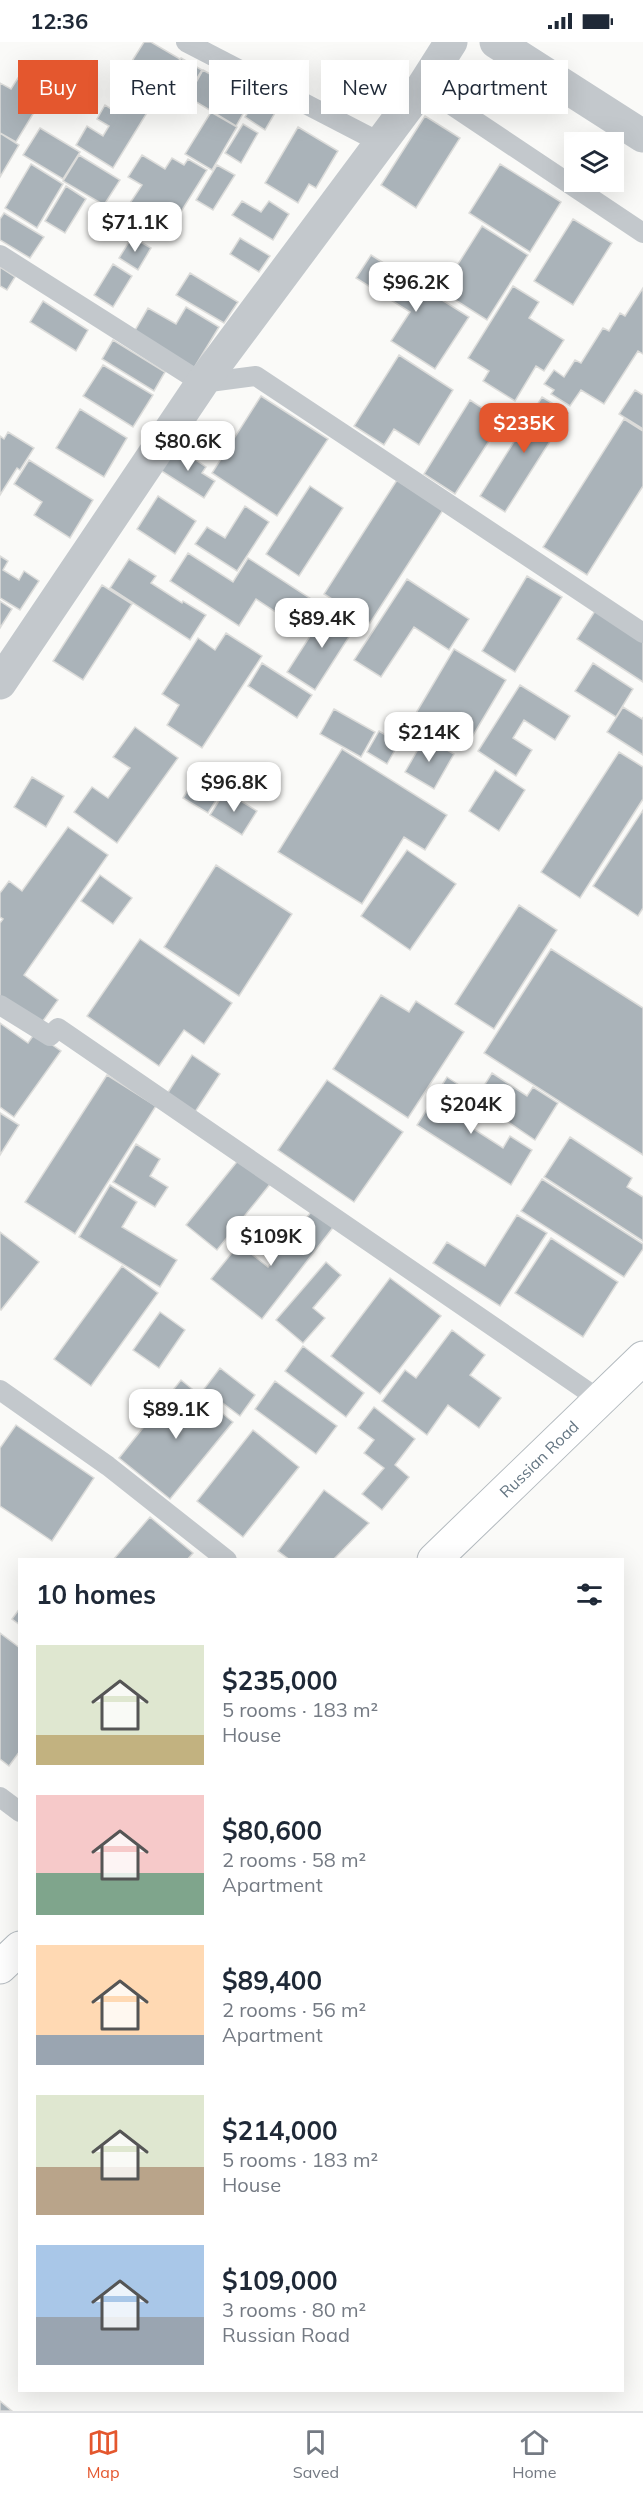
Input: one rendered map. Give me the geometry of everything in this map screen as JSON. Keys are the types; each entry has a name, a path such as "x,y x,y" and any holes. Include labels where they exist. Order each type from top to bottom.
{"main road":[{"name":"Russian Road","path":"436,1558 643,1358"},
{"path":"0,1967 18,1950"}],"street":[{"path":"440,60 451,42"},
{"path":"496,42 643,136"},
{"path":"0,683 202,383 421,89"}],"lane":[{"path":"186,42 381,143"},
{"path":"465,114 643,233"},
{"path":"0,255 202,383 256,376 643,633"},
{"path":"0,1005 50,1036 58,1028 600,1400"},
{"path":"0,1390 108,1466 224,1558"},
{"path":"0,1797 18,1810"}],"building":[{"path":"144,42 151,42 180,59 179,60 133,60"},
{"path":"197,67 202,70 197,78"},
{"path":"203,70 209,73 209,110 197,102 197,81"},
{"path":"18,78 18,114 33,114 16,142 0,133 0,83 11,89"},
{"path":"105,105 110,108 110,114 146,114 113,168 76,145 87,126 103,136 109,126 97,119"},
{"path":"210,114 214,114 237,127 212,170 185,154"},
{"path":"216,114 243,114 236,126"},
{"path":"247,114 274,114 265,130 245,117"},
{"path":"425,116 460,138 416,208 381,185"},
{"path":"243,124 258,133 241,163 225,153"},
{"path":"298,127 338,151 316,188 309,184 298,203 265,183"},
{"path":"40,128 80,152 63,179 23,155"},
{"path":"0,133 19,145 0,177"},
{"path":"79,155 120,180 104,205 63,181"},
{"path":"142,155 165,169 172,158 184,165 188,159 207,170 169,231 128,206 142,185 128,177"},
{"path":"31,164 63,184 37,228 5,208"},
{"path":"500,164 561,202 530,252 469,213"},
{"path":"217,165 235,175 213,210 196,200"},
{"path":"66,186 86,199 65,233 45,221"},
{"path":"242,201 261,212 269,201 289,214 273,240 232,215"},
{"path":"4,213 44,237 30,258 0,240 0,219"},
{"path":"573,219 612,243 573,305 534,281"},
{"path":"482,226 528,255 487,320 441,291"},
{"path":"132,237 151,248 138,270 119,258"},
{"path":"240,238 270,256 259,272 230,254"},
{"path":"371,255 469,317 435,369 391,341 410,312 356,278"},
{"path":"113,264 132,276 113,307 94,295"},
{"path":"0,267 15,277 7,290 0,286"},
{"path":"190,273 238,302 224,323 176,295"},
{"path":"513,286 539,302 529,318 564,340 544,371 536,366 515,401 483,381 489,371 468,358"},
{"path":"643,288 643,354 638,351 604,404 581,390 570,406 551,394 554,390 544,384 554,370 564,377 575,360 581,363 603,328 609,331 620,313 625,316"},
{"path":"43,301 88,330 76,351 30,322"},
{"path":"186,307 219,327 194,368 134,332 148,308 176,324"},
{"path":"113,340 165,372 154,391 102,359"},
{"path":"399,355 453,390 419,445 394,429 384,445 354,426"},
{"path":"103,365 153,395 133,427 83,396"},
{"path":"635,390 643,395 643,429 619,414"},
{"path":"261,396 328,439 277,516 212,473"},
{"path":"542,397 568,413 505,512 480,496"},
{"path":"470,400 502,421 455,494 424,474"},
{"path":"80,409 127,438 104,477 56,448"},
{"path":"624,419 643,431 643,486 587,575 543,547"},
{"path":"8,432 34,448 20,470 17,468 0,495 0,436 4,439"},
{"path":"175,446 206,467 202,473 215,481 204,498 160,470"},
{"path":"29,460 93,500 70,538 34,515 42,502 14,484"},
{"path":"397,480 443,510 370,623 324,594"},
{"path":"310,486 343,508 299,576 266,554"},
{"path":"158,496 196,521 175,554 137,529"},
{"path":"245,506 269,522 237,571 195,544 207,527 225,538"},
{"path":"188,553 233,582 248,558 322,606 306,632 256,599 239,626 170,581"},
{"path":"0,556 8,561 3,570 19,580 24,571 39,581 20,610 0,598"},
{"path":"129,559 156,576 151,583 206,615 190,640 110,588"},
{"path":"527,576 562,597 515,672 482,651"},
{"path":"407,579 469,619 449,650 414,627 381,677 354,660"},
{"path":"102,585 132,604 83,680 53,661"},
{"path":"0,601 12,609 0,628"},
{"path":"328,608 356,626 315,690 287,672"},
{"path":"595,611 643,642 643,682 577,639"},
{"path":"226,633 262,656 202,748 167,725 179,705 162,694 198,638 215,650"},
{"path":"454,649 506,680 468,744 416,713"},
{"path":"262,663 312,695 297,718 248,686"},
{"path":"593,663 633,689 616,717 575,691"},
{"path":"520,685 570,716 555,740 524,720 513,738 532,750 516,776 478,751"},
{"path":"623,707 642,719 643,717 643,755 607,732"},
{"path":"334,709 375,732 361,757 320,734"},
{"path":"135,727 178,758 117,843 74,812 92,787 108,798 130,768 113,757"},
{"path":"379,731 399,743 387,764 367,752"},
{"path":"425,737 454,754 434,789 405,772"},
{"path":"342,749 447,815 425,850 404,837 362,904 278,852"},
{"path":"619,752 643,767 643,799 580,898 541,872"},
{"path":"495,770 525,790 499,831 469,811"},
{"path":"198,773 223,789 208,813 183,798"},
{"path":"32,777 64,796 46,827 14,807"},
{"path":"225,791 257,811 242,835 210,815"},
{"path":"643,810 643,908 638,916 593,886"},
{"path":"68,827 108,855 24,975 58,1000 40,1025 0,996 0,923 3,919 0,917 0,893 9,881 22,891"},
{"path":"407,850 456,884 410,950 361,916"},
{"path":"216,865 292,914 239,996 164,947"},
{"path":"100,875 132,898 113,924 81,901"},
{"path":"519,905 557,930 494,1029 455,1004"},
{"path":"140,939 232,1003 204,1044 184,1030 159,1066 87,1016"},
{"path":"551,949 643,1008 643,1155 484,1053"},
{"path":"381,995 409,1012 416,1001 464,1032 408,1118 333,1069"},
{"path":"0,1023 28,1043 35,1033 61,1051 14,1117 0,1107"},
{"path":"192,1055 220,1074 195,1112 167,1094"},
{"path":"492,1073 527,1096 533,1087 558,1103 535,1140 475,1100"},
{"path":"107,1075 156,1106 75,1234 25,1202"},
{"path":"447,1077 471,1093 455,1117 503,1148 510,1136 532,1150 511,1185 417,1125"},
{"path":"327,1080 403,1132 354,1202 278,1150"},
{"path":"0,1113 19,1125 0,1155"},
{"path":"570,1137 632,1178 627,1187 643,1197 643,1241 544,1177"},
{"path":"136,1144 160,1159 150,1176 168,1187 155,1207 113,1182"},
{"path":"240,1158 271,1183 217,1250 186,1225"},
{"path":"542,1179 643,1244 643,1249 624,1277 521,1211"},
{"path":"110,1185 137,1202 122,1227 177,1260 160,1287 79,1237"},
{"path":"314,1208 335,1225 262,1319 211,1279 239,1244 268,1267"},
{"path":"517,1215 547,1233 500,1306 433,1263 447,1242 485,1266"},
{"path":"0,1232 39,1262 1,1310 0,1309"},
{"path":"551,1238 618,1282 583,1337 515,1293"},
{"path":"326,1262 341,1275 313,1308 325,1318 303,1343 276,1320"},
{"path":"122,1266 158,1293 91,1386 54,1359"},
{"path":"390,1278 441,1316 380,1394 331,1356"},
{"path":"160,1312 185,1330 159,1368 133,1350"},
{"path":"452,1330 485,1355 470,1375 501,1398 479,1428 448,1405 427,1435 382,1401 405,1370 416,1378"},
{"path":"303,1346 364,1393 346,1417 285,1371"},
{"path":"220,1368 255,1395 240,1416 204,1389"},
{"path":"181,1380 233,1422 170,1499 119,1458"},
{"path":"275,1381 337,1426 316,1454 255,1409"},
{"path":"374,1407 415,1439 395,1465 409,1477 382,1510 362,1494 384,1468 364,1453 374,1440 358,1428"},
{"path":"16,1425 94,1478 52,1541 0,1506 0,1448"},
{"path":"253,1430 299,1467 243,1537 197,1501"},
{"path":"324,1490 369,1523 335,1558 287,1558 278,1551"},
{"path":"150,1517 193,1553 189,1558 115,1558"},
{"path":"18,1611 18,1624 12,1619"},
{"path":"0,1633 18,1646 18,1754 9,1766 0,1759"},
{"path":"0,2401 12,2411 0,2411"}]}
